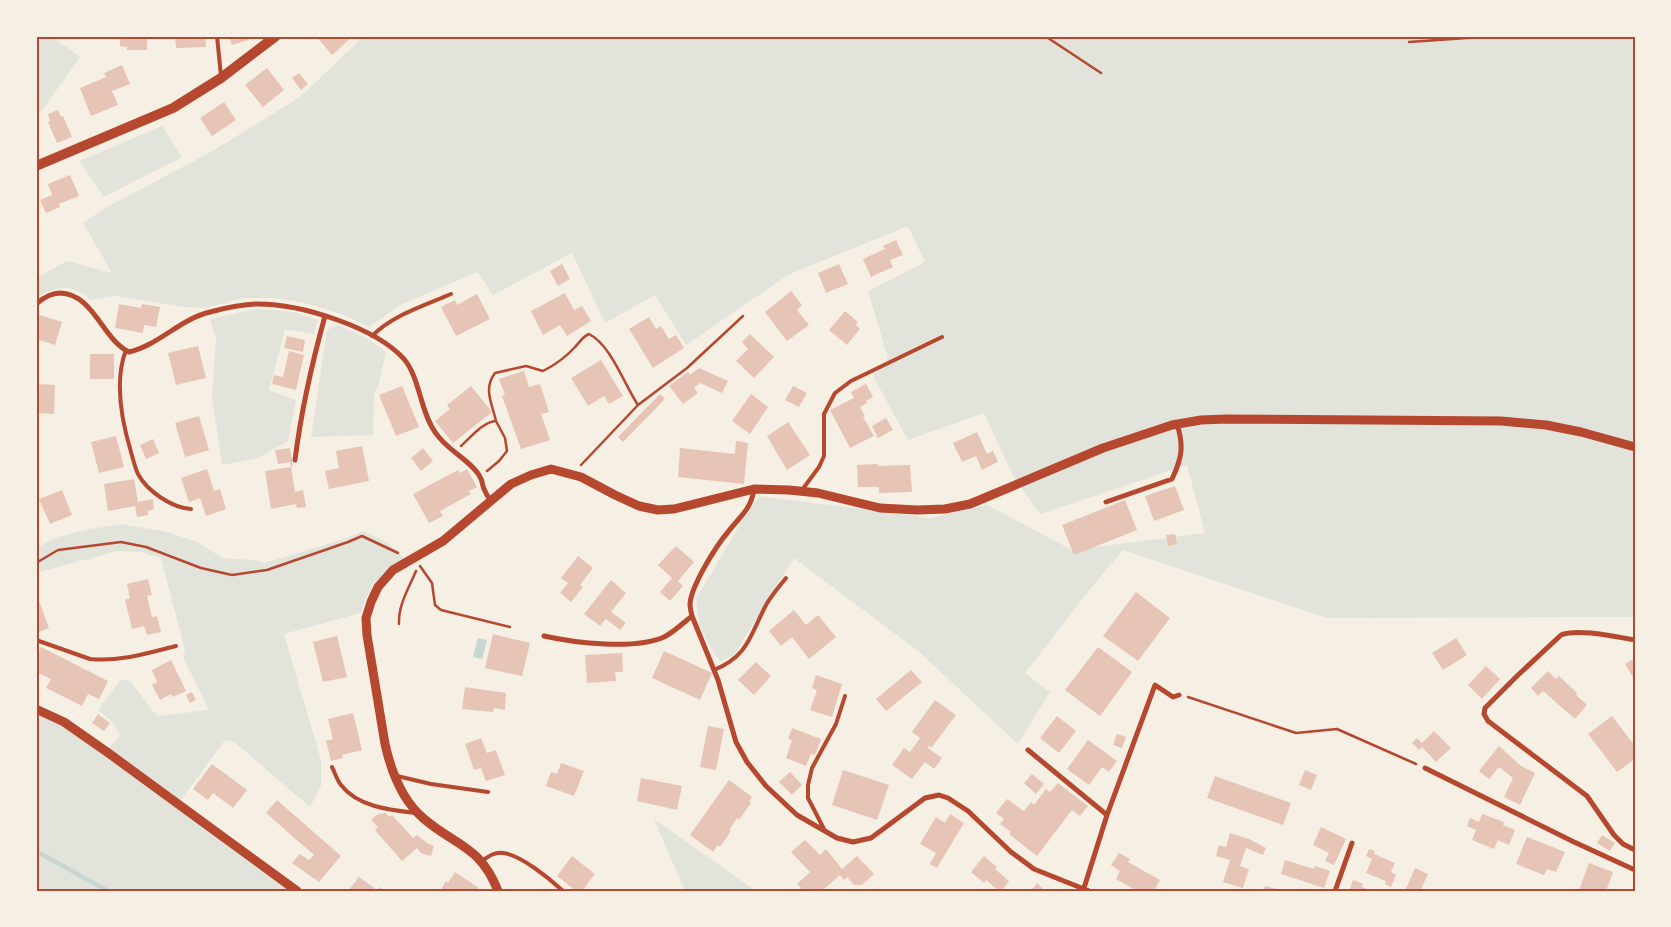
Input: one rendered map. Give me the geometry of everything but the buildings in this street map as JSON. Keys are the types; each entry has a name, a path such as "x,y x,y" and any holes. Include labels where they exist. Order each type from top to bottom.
{"main road":[{"path":"36,166 173,108 221,78 276,36"}],"street":[{"path":"36,304 53,293 67,293 78,298 88,307 116,342 129,352 148,346 197,316 231,307 257,304 280,306 343,321 390,347 404,359 411,370 426,415 433,429 444,445 480,477 484,491 491,501"},
{"path":"295,460 309,382 324,316"},
{"path":"498,891 492,875 482,861 462,844 423,818 407,801 395,776 385,744 366,618 378,587 393,570 414,563 511,484 531,475 551,470 573,474 615,496 639,506 658,510 674,509 754,489 818,493 880,508 917,510 945,509 970,504 1103,448 1177,424 1201,420 1501,421 1564,429 1635,446"},
{"path":"1106,502 1172,479 1178,468 1182,440 1177,424"},
{"path":"754,489 753,500 747,511 722,540 693,590 690,606 692,616 723,695 736,742 746,762 766,786 797,815 826,833 853,842 871,838 925,798 939,795 968,811 1011,852 1034,869 1086,889 1107,815 1155,685 1173,698 1179,695"},
{"path":"544,636 577,641 640,644 667,636 692,616"},
{"path":"1635,640 1568,632 1561,635 1516,676 1485,708 1484,714 1488,721 1588,796 1614,835 1623,844 1635,850"},
{"path":"36,709 64,722 107,752 296,891"},
{"path":"1028,750 1107,815"},
{"path":"1425,768 1635,870"},
{"path":"1335,891 1352,844"}],"lane":[{"path":"217,36 218,64 221,78"},
{"path":"372,336 405,313 451,294"},
{"path":"801,491 819,467 824,456 824,414 835,393 851,381 942,337"},
{"path":"126,350 120,372 122,414 124,428 138,474 146,486 163,498 182,509 191,509"},
{"path":"714,670 732,662 749,642 766,605 786,578"},
{"path":"36,640 90,659 98,660 137,656 176,646"},
{"path":"826,833 808,798 808,785 812,768 836,724 845,696"},
{"path":"332,767 341,785 373,806 418,813"},
{"path":"395,776 431,784 488,792"},
{"path":"482,861 493,854 504,853 532,867 550,879 563,891"}],"path":[{"path":"1045,36 1101,73"},
{"path":"1409,42 1496,36"},
{"path":"573,474 602,441 638,405 687,368 743,316"},
{"path":"480,477 499,461 507,451 505,438 496,421 489,391 489,382 495,373 526,366 543,371 556,365 582,338 589,334 596,337 610,356 638,405"},
{"path":"454,453 477,431 492,421 496,421"},
{"path":"36,563 58,550 121,542 146,547 201,568 232,575 266,570 362,536 400,554 407,551 414,563 416,572 401,606 399,624"},
{"path":"420,565 432,583 435,604 441,610 510,627"},
{"path":"1179,695 1296,733 1337,729 1425,768"}],"shaded area":[{"path":"41,36 50,36 80,57 36,119 36,41"},
{"path":"361,36 1635,36 1635,617 1327,618 1123,550 1025,673 1050,692 1018,744 917,650 794,558 734,655 720,661 712,650 699,624 696,599 739,526 760,496 930,518 987,505 1072,550 1205,533 1187,465 1040,514 1013,476 984,413 908,440 873,376 888,358 868,291 925,262 908,226 788,275 686,345 655,295 605,323 572,253 493,295 478,272 402,304 369,327 349,317 323,308 301,302 272,298 242,298 206,308 184,307 115,296 91,300 77,291 65,288 51,290 36,297 36,278 67,261 112,273 83,223 105,208 211,152 300,97 362,38"},
{"path":"162,126 182,157 104,197 79,161"},
{"path":"255,309 295,313 318,320 314,334 285,329 269,390 296,400 288,441 258,458 222,465 212,397 216,338 210,319"},
{"path":"338,325 368,339 386,352 378,387 374,394 373,435 311,437 327,330"},
{"path":"121,524 163,531 195,541 223,558 254,560 265,563 344,539 363,531 386,542 404,558 373,584 360,613 284,634 321,760 321,786 310,807 234,742 225,740 177,805 294,891 36,891 36,710 63,724 106,753 120,735 113,723 98,710 121,679 131,682 157,716 209,710 183,657 185,650 161,558 140,552 117,551 36,573 36,548 57,537"},
{"path":"478,638 487,640 482,659 473,657"},
{"path":"654,819 756,891 685,891"}],"waterway":[{"path":"36,851 108,891"}]}
